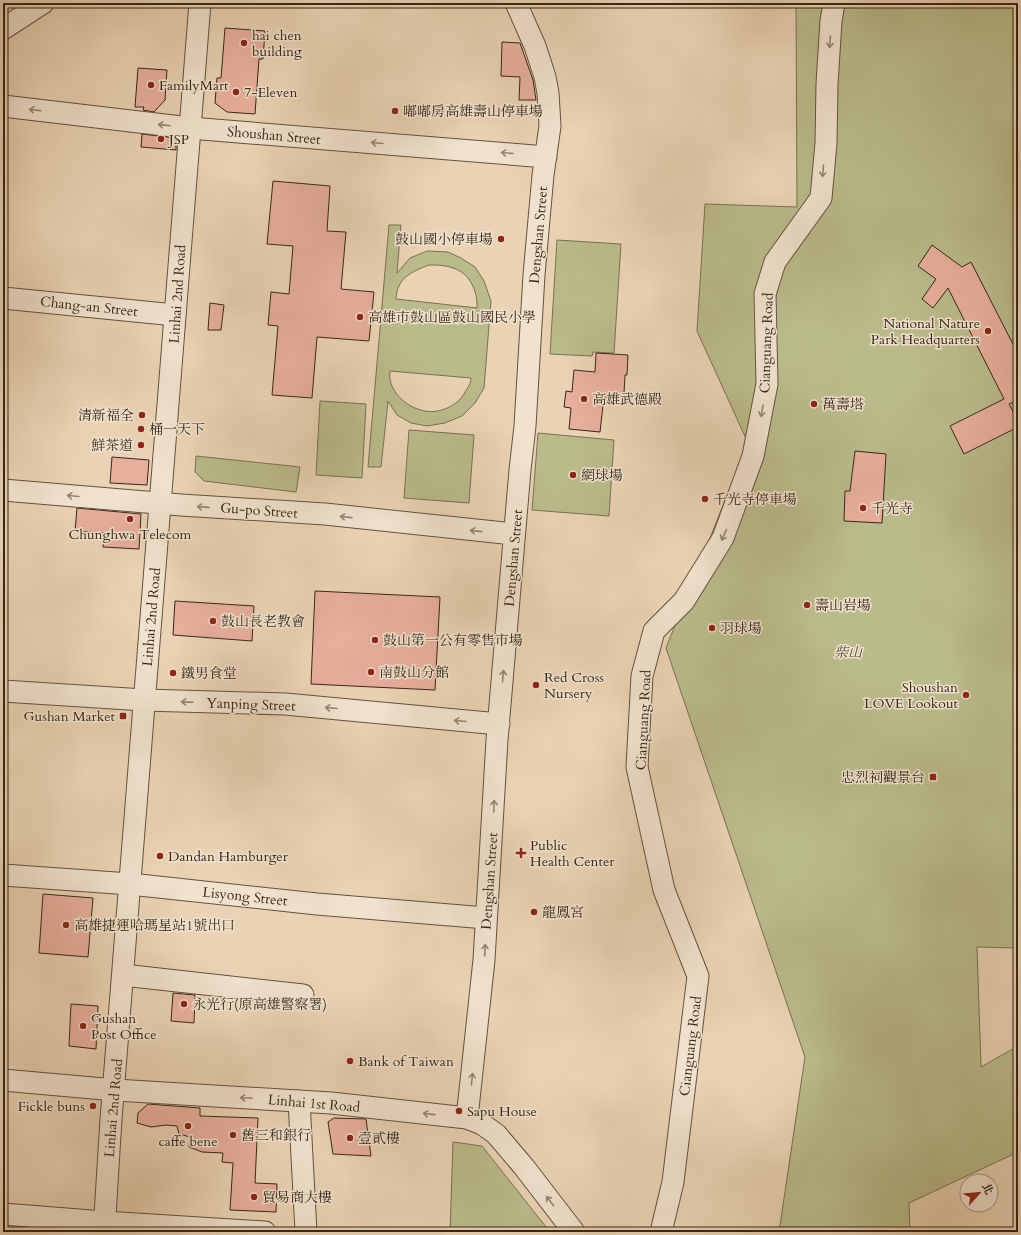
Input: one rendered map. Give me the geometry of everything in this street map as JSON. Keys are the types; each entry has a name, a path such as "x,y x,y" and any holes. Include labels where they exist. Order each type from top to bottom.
{"street":[{"path":"3,29 43,3"},
{"name":"Linhai 2nd Road","path":"104,1227 144,700 200,3"},
{"name":"Dengshan Street","path":"467,1118 484,960 499,724 514,534 525,426 534,275 550,126 548,93 545,77 535,46 516,3"},
{"name":"Cianguang Road","path":"661,1232 673,1182 698,976 664,890 637,767 642,676 654,631 684,601 724,538 753,456 767,384 765,294 775,262 821,198 826,143 827,84 831,21 834,3"},
{"name":"Shoushan Street","path":"3,106 190,128 546,156"},
{"name":"Chang-an Street","path":"3,298 175,315"},
{"name":"Gu-po Street","path":"3,490 160,503 325,514 514,534"},
{"name":"Yanping Street","path":"3,691 144,700 285,704 499,724"},
{"name":"Lisyong Street","path":"3,876 130,884 317,904 486,918"},
{"path":"123,975 303,996"},
{"name":"Linhai 1st Road","path":"3,1080 115,1090 299,1101 467,1118 482,1124 496,1134 524,1167 574,1232"},
{"path":"299,1101 306,1232"},
{"path":"3,1214 104,1227 265,1232"}],"green space":[{"name":"柴山","path":"796,3 1018,3 1018,948 977,947 981,1067 1018,1046 1018,1152 973,1173 959,1173 959,1180 909,1203 910,1232 779,1232 805,1057 666,648 748,443 697,331 705,204 797,207"},
{"path":"389,225 401,225 397,273 410,258 427,251 448,252 475,267 484,281 491,301 484,388 475,403 462,416 445,423 427,426 411,423 397,415 388,401 381,467 368,467","holes":["429,265 450,267 459,270 464,274 472,284 476,296 477,308 396,299 397,292 402,281 416,270","390,371 471,378 471,380 462,397 454,405 443,410 431,412 418,409 405,402 395,392 390,378"]},
{"path":"557,240 621,244 614,353 593,352 592,356 550,354"},
{"path":"320,401 366,404 362,478 316,475"},
{"path":"409,430 474,435 469,503 404,498"},
{"name":"網球場","path":"538,433 614,440 609,516 532,510"},
{"path":"196,456 300,467 296,492 204,481 195,472"},
{"path":"453,1142 482,1146 550,1232 450,1232"}],"building":[{"path":"225,28 265,31 263,59 259,59 255,114 227,112 215,103 217,78 221,78"},
{"path":"502,42 520,43 533,80 536,100 519,100 520,77 501,76"},
{"name":"FamilyMart","path":"138,68 167,70 165,100 154,112 143,110 144,107 135,107"},
{"path":"142,134 176,138 176,150 141,147"},
{"path":"273,181 330,186 327,231 346,232 341,289 374,292 369,341 317,337 312,398 272,395 278,326 268,325 271,292 289,294 293,246 267,244"},
{"name":"National Nature Park Headquarters","path":"932,245 962,267 971,262 1018,354 1018,400 1009,404 1018,421 1018,427 964,454 950,426 1004,399 948,288 933,308 922,299 936,279 918,266"},
{"path":"210,303 224,305 221,330 208,330"},
{"name":"高雄武德殿","path":"596,353 628,355 624,393 620,398 604,397 600,432 569,429 571,408 564,407 566,391 572,392 574,370 595,372"},
{"path":"855,451 886,454 882,523 844,521 845,491 850,491"},
{"path":"112,457 149,460 147,485 110,483"},
{"path":"77,508 141,514 139,549 103,547 104,533 75,531"},
{"name":"鼓山第一公有零售市場","path":"315,591 440,597 435,690 311,684"},
{"name":"鼓山長老教會","path":"175,601 254,606 252,641 173,635"},
{"name":"高雄捷運哈瑪星站1號出口","path":"43,894 93,898 88,957 39,953"},
{"name":"永光行(原高雄警察署)","path":"173,993 195,995 194,1023 171,1021"},
{"name":"Gushan Post Office","path":"71,1004 98,1006 96,1049 69,1046"},
{"path":"148,1104 200,1108 200,1116 258,1118 255,1183 277,1184 276,1212 230,1210 233,1163 222,1162 223,1153 202,1152 189,1147 190,1137 179,1134 177,1126 166,1125 151,1127 137,1123 138,1113"},
{"name":"壹貳樓","path":"334,1118 366,1119 371,1156 333,1154 328,1122"}],"place":[{"name":"hai chen building","path":"244,43"},
{"name":"FamilyMart","path":"151,85"},
{"name":"7-Eleven","path":"236,92"},
{"name":"嘟嘟房高雄壽山停車場","path":"395,111"},
{"name":"JSP","path":"161,139"},
{"name":"鼓山國小停車場","path":"501,239"},
{"name":"高雄市鼓山區鼓山國民小學","path":"360,317"},
{"name":"National Nature Park Headquarters","path":"988,331"},
{"name":"高雄武德殿","path":"584,399"},
{"name":"萬壽塔","path":"814,404"},
{"name":"清新福全","path":"142,415"},
{"name":"桶一天下","path":"141,429"},
{"name":"鮮茶道","path":"141,445"},
{"name":"網球場","path":"573,475"},
{"name":"千光寺停車場","path":"705,499"},
{"name":"千光寺","path":"863,508"},
{"name":"Chunghwa Telecom","path":"130,519"},
{"name":"壽山岩場","path":"807,605"},
{"name":"鼓山長老教會","path":"213,621"},
{"name":"羽球場","path":"712,628"},
{"name":"鼓山第一公有零售市場","path":"375,640"},
{"name":"南鼓山分館","path":"371,672"},
{"name":"鐵男食堂","path":"173,673"},
{"name":"Red Cross Nursery","path":"536,685"},
{"name":"Shoushan LOVE Lookout","path":"966,695"},
{"name":"Gushan Market","path":"123,716"},
{"name":"忠烈祠觀景台","path":"933,777"},
{"name":"Public Health Center","path":"521,853"},
{"name":"Dandan Hamburger","path":"160,856"},
{"name":"龍鳳宮","path":"534,912"},
{"name":"高雄捷運哈瑪星站1號出口","path":"66,925"},
{"name":"永光行(原高雄警察署)","path":"184,1004"},
{"name":"Gushan Post Office","path":"83,1026"},
{"name":"Bank of Taiwan","path":"350,1061"},
{"name":"Fickle buns","path":"93,1106"},
{"name":"Sapu House","path":"459,1111"},
{"name":"caffe bene","path":"188,1126"},
{"name":"舊三和銀行","path":"233,1135"},
{"name":"壹貳樓","path":"350,1138"},
{"name":"貿易商大樓","path":"254,1197"}]}
